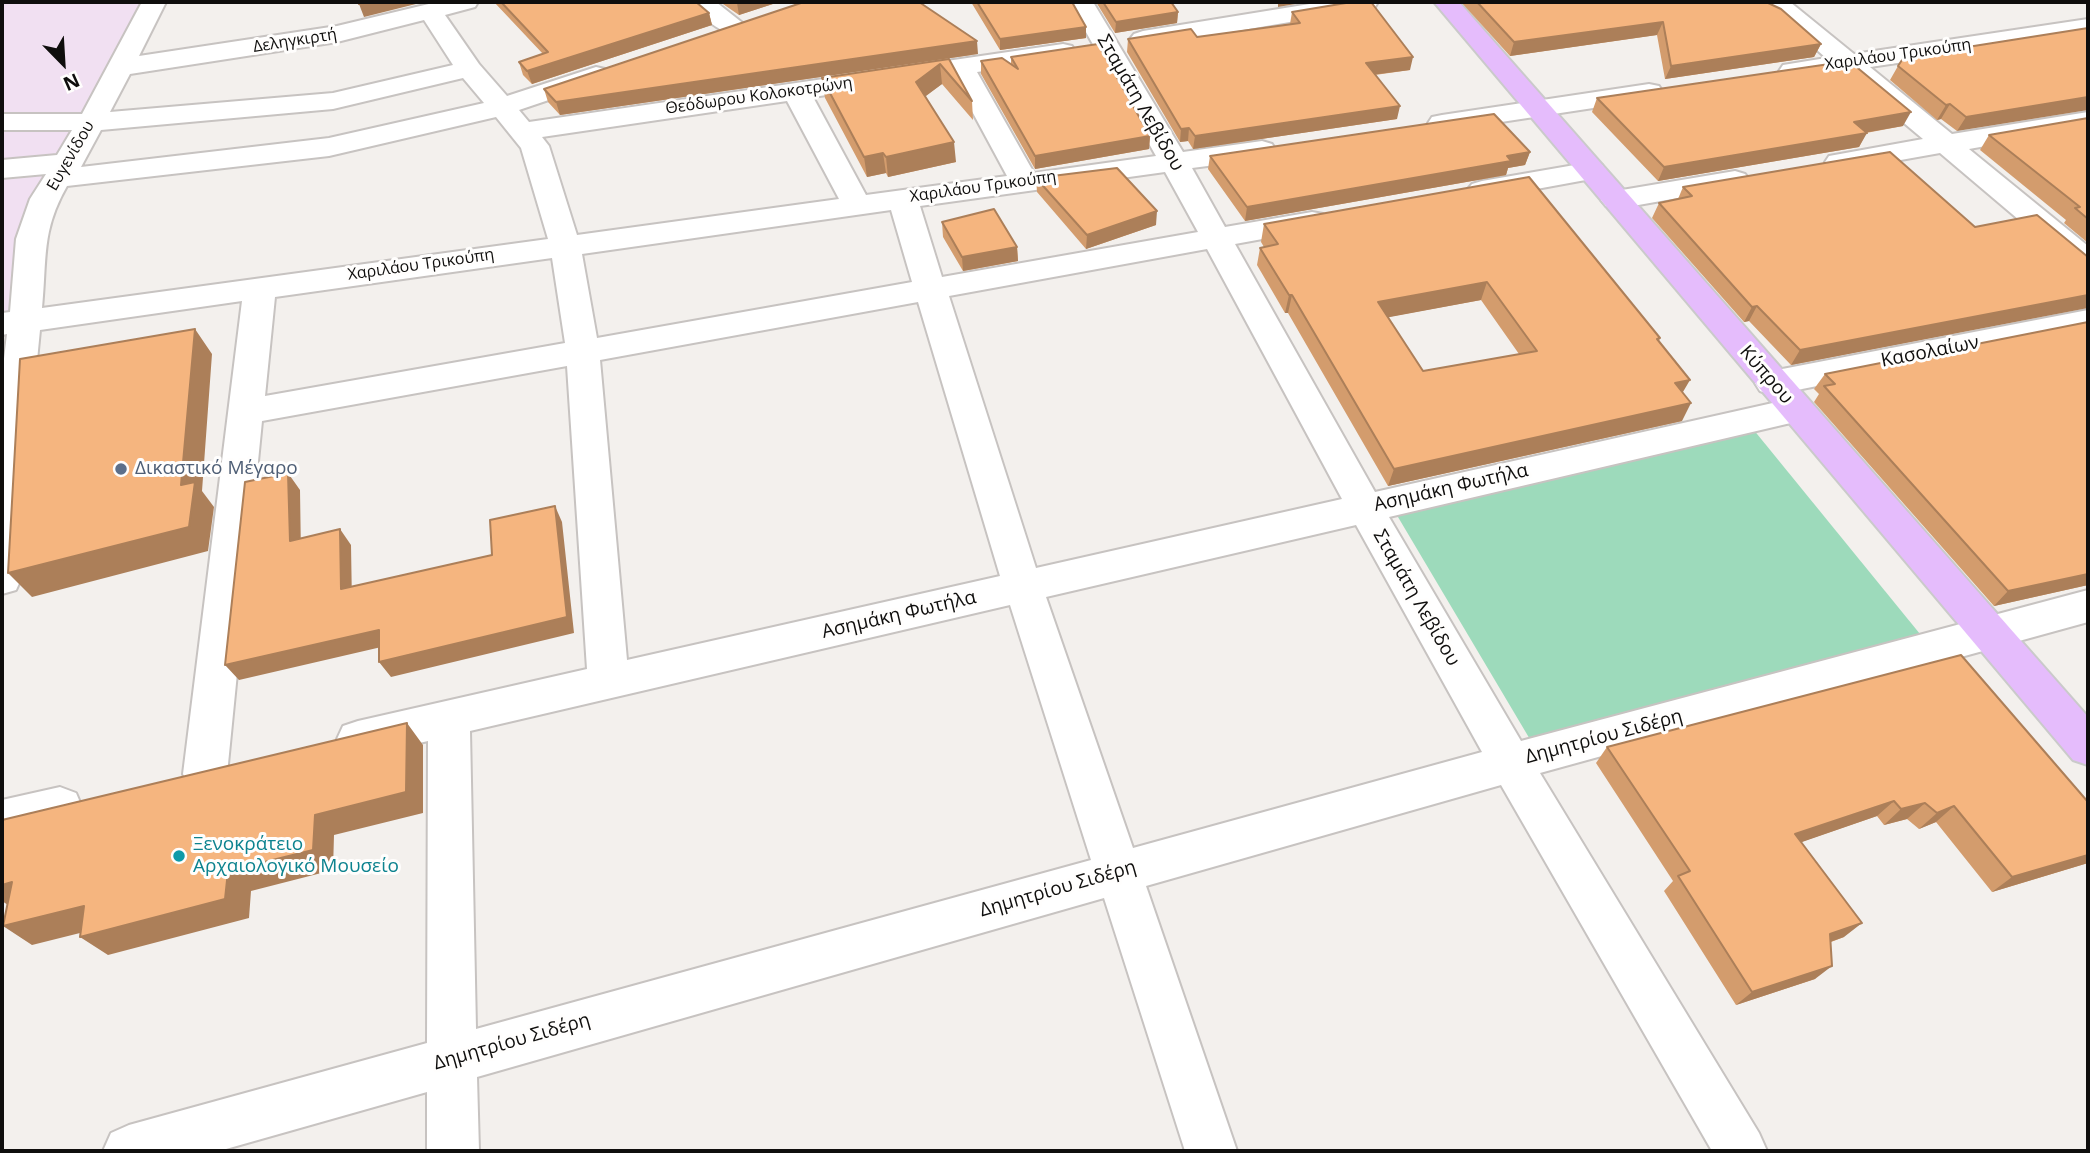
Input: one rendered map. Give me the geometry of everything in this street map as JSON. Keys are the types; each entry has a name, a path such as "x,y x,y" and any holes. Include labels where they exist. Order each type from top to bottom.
{"main road":[{"name":"Κύπρου","path":"1446,2 2088,747"}],"street":[{"name":"Ευγενίδου","path":"3,566 13,323 31,239 46,199 91,122 154,2"},
{"name":"Δεληγκιρτή","path":"121,67 336,23 431,12 466,2"},
{"path":"700,2 748,24 709,37"},
{"name":"Σταμάτη Λεβίδου","path":"1081,2 1175,163 1365,508 1510,763 1741,1151"},
{"name":"Θεόδωρου Κολοκοτρώνη","path":"514,119 796,91 1107,45 1366,2"},
{"path":"1775,2 2088,262"},
{"path":"431,12 469,69 535,146 565,246 583,352 608,681"},
{"name":"Χαριλάου Τρικούπη","path":"1768,75 2088,27"},
{"path":"961,67 1024,181"},
{"path":"2,169 64,170 329,147 514,119 618,68"},
{"path":"2,122 91,122 333,101 469,69"},
{"path":"1410,128 1673,89"},
{"path":"796,91 856,204"},
{"path":"1809,167 2088,120"},
{"name":"Χαριλάου Τρικούπη","path":"13,323 1293,145"},
{"path":"1447,197 1592,171"},
{"path":"1616,200 1768,174"},
{"path":"902,198 1023,587 1211,1151"},
{"path":"246,412 1339,216"},
{"path":"205,774 260,287"},
{"name":"Κασολαίων","path":"1784,397 2088,321"},
{"name":"Ασημάκη Φωτήλα","path":"327,746 1365,508 1784,397"},
{"name":"Δημητρίου Σιδέρη","path":"129,1151 1118,872 2088,606"},
{"path":"449,718 453,1151"},
{"path":"166,783 246,765"},
{"path":"2,820 100,798"}],"shaded area":[{"path":"2,2 157,2 47,220 28,333 2,336"}],"green space":[{"path":"1753,429 1920,634 1531,741 1395,512"}],"building":[{"path":"501,2 696,2 709,13 527,71 519,62 548,52"},
{"path":"804,2 919,2 977,41 556,102 544,89"},
{"path":"977,2 1072,2 1086,27 1000,39"},
{"path":"1103,2 1171,2 1178,12 1116,22"},
{"path":"1352,2 1371,2 1413,57 1366,63 1400,106 1195,136 1189,128 1181,129 1128,39 1191,29 1197,37 1300,23 1292,12"},
{"path":"1477,2 1766,2 1781,9 1821,44 1671,66 1663,22 1514,42"},
{"path":"2088,28 2088,97 1966,117 1950,104 1946,105 1898,66 1904,57"},
{"path":"1098,44 1150,136 1035,156 981,61 1002,58 1018,69 1011,57"},
{"path":"949,59 972,101 940,64 916,82 954,142 886,157 883,153 864,157 822,78"},
{"path":"1843,62 1848,66 1854,65 1911,112 1854,122 1867,133 1664,167 1597,98"},
{"path":"1494,114 1530,152 1507,156 1511,161 1247,207 1210,156"},
{"path":"2088,118 2088,219 2075,208 2080,207 1989,135"},
{"path":"1890,152 1975,227 2037,215 2088,257 2088,295 1800,350 1757,306 1752,307 1659,203 1692,196 1683,187"},
{"path":"1117,168 1157,211 1087,235 1036,178"},
{"path":"1529,177 1660,338 1657,339 1690,380 1675,383 1691,403 1394,469 1292,295 1289,295 1260,248 1278,244 1264,224","holes":["1487,282 1537,351 1423,371 1378,302"]},
{"path":"994,209 1017,247 962,257 942,222"},
{"path":"2088,322 2088,574 2008,591 1824,386 1835,384 1825,374"},
{"name":"Δικαστικό Μέγαρο","path":"195,329 181,485 195,482 189,527 8,573 20,359"},
{"path":"288,473 290,541 340,529 341,589 492,555 490,520 555,506 567,617 379,662 379,630 225,665 245,482"},
{"path":"1961,655 2088,802 2088,855 2012,877 1954,806 1937,813 1925,803 1901,809 1894,801 1795,834 1862,923 1830,934 1832,966 1752,992 1678,876 1690,871 1607,747"},
{"name":"Ξενοκράτειο Αρχαιολογικό Μουσείο","path":"407,723 406,792 315,815 313,850 228,871 225,899 80,937 84,906 3,926 12,882 2,885 2,820"}],"place":[{"name":"Δικαστικό Μέγαρο","path":"121,469"},
{"name":"Ξενοκράτειο Αρχαιολογικό Μουσείο","path":"179,856"}]}
